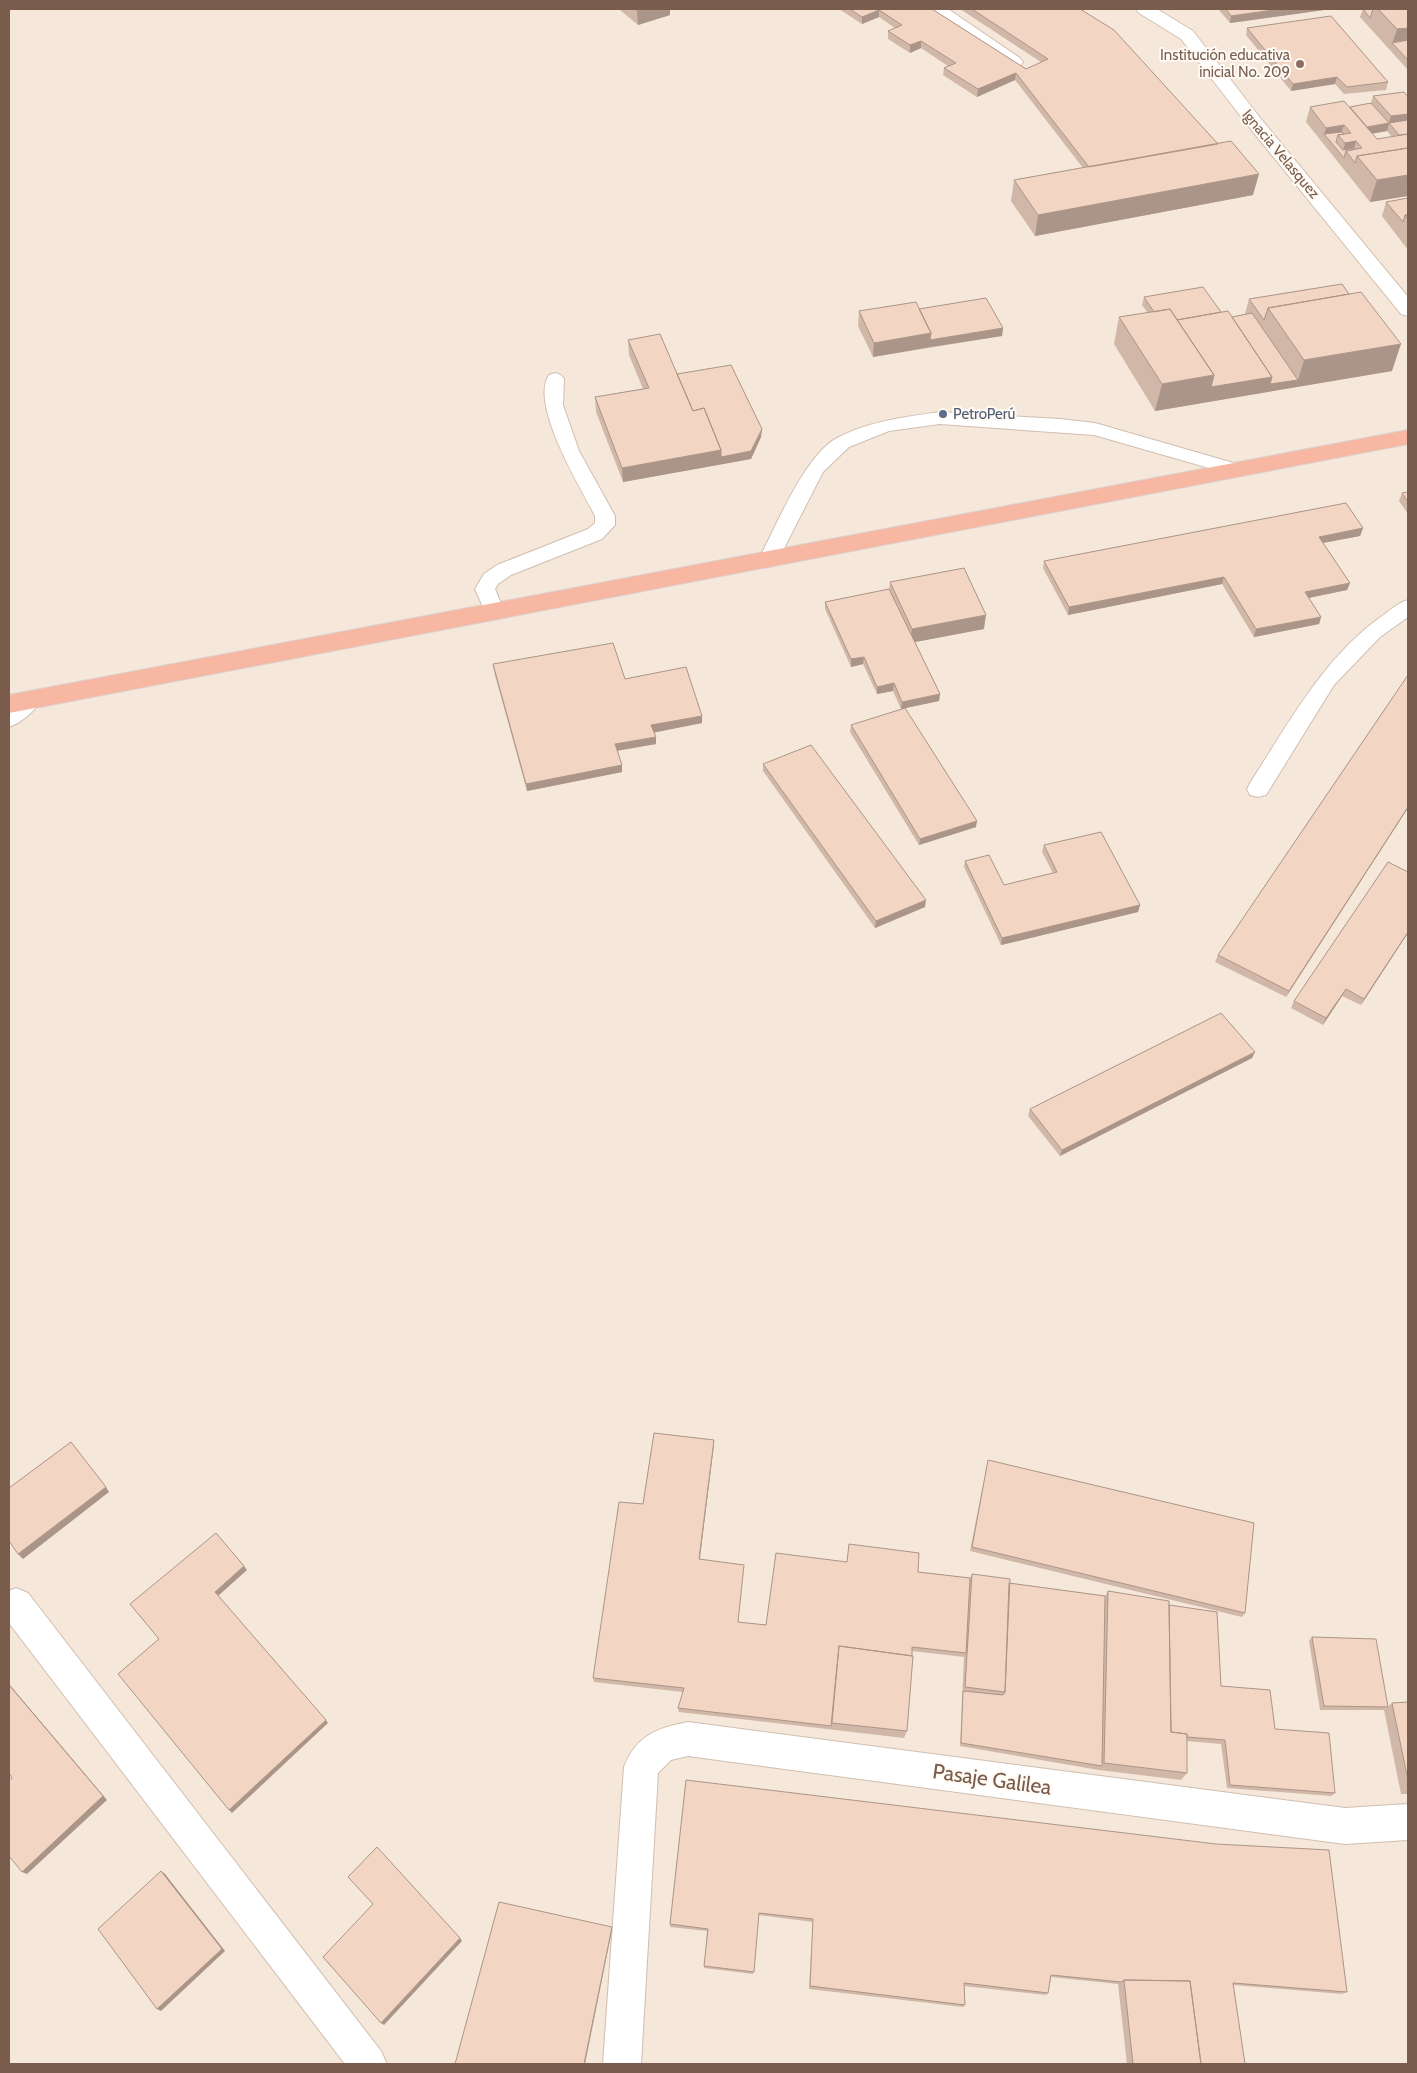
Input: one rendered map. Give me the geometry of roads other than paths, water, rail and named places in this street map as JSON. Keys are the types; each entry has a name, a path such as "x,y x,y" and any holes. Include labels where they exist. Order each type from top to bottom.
{"highway":[{"path":"9,704 1408,437"}],"street":[{"path":"937,9 1014,62"},
{"name":"Ignacia Velasquez","path":"1145,9 1187,35 1255,123 1408,310"},
{"path":"16,1605 368,2064"},
{"name":"Pasaje Galilea","path":"622,2064 641,1767 654,1750 668,1743 688,1739 1345,1826 1408,1822"}],"lane":[{"path":"494,611 485,589 491,579 504,570 595,534 605,525 605,516 566,442 554,405 555,379"},
{"path":"769,559 815,469 842,444 886,426 940,418 1060,425 1095,429 1237,470"},
{"path":"1258,789 1327,680 1374,632 1408,607"},
{"path":"9,719 32,699"}],"place":[{"name":"Institución educativa inicial No. 209","path":"1300,64"},
{"name":"PetroPerú","path":"943,414"}]}
